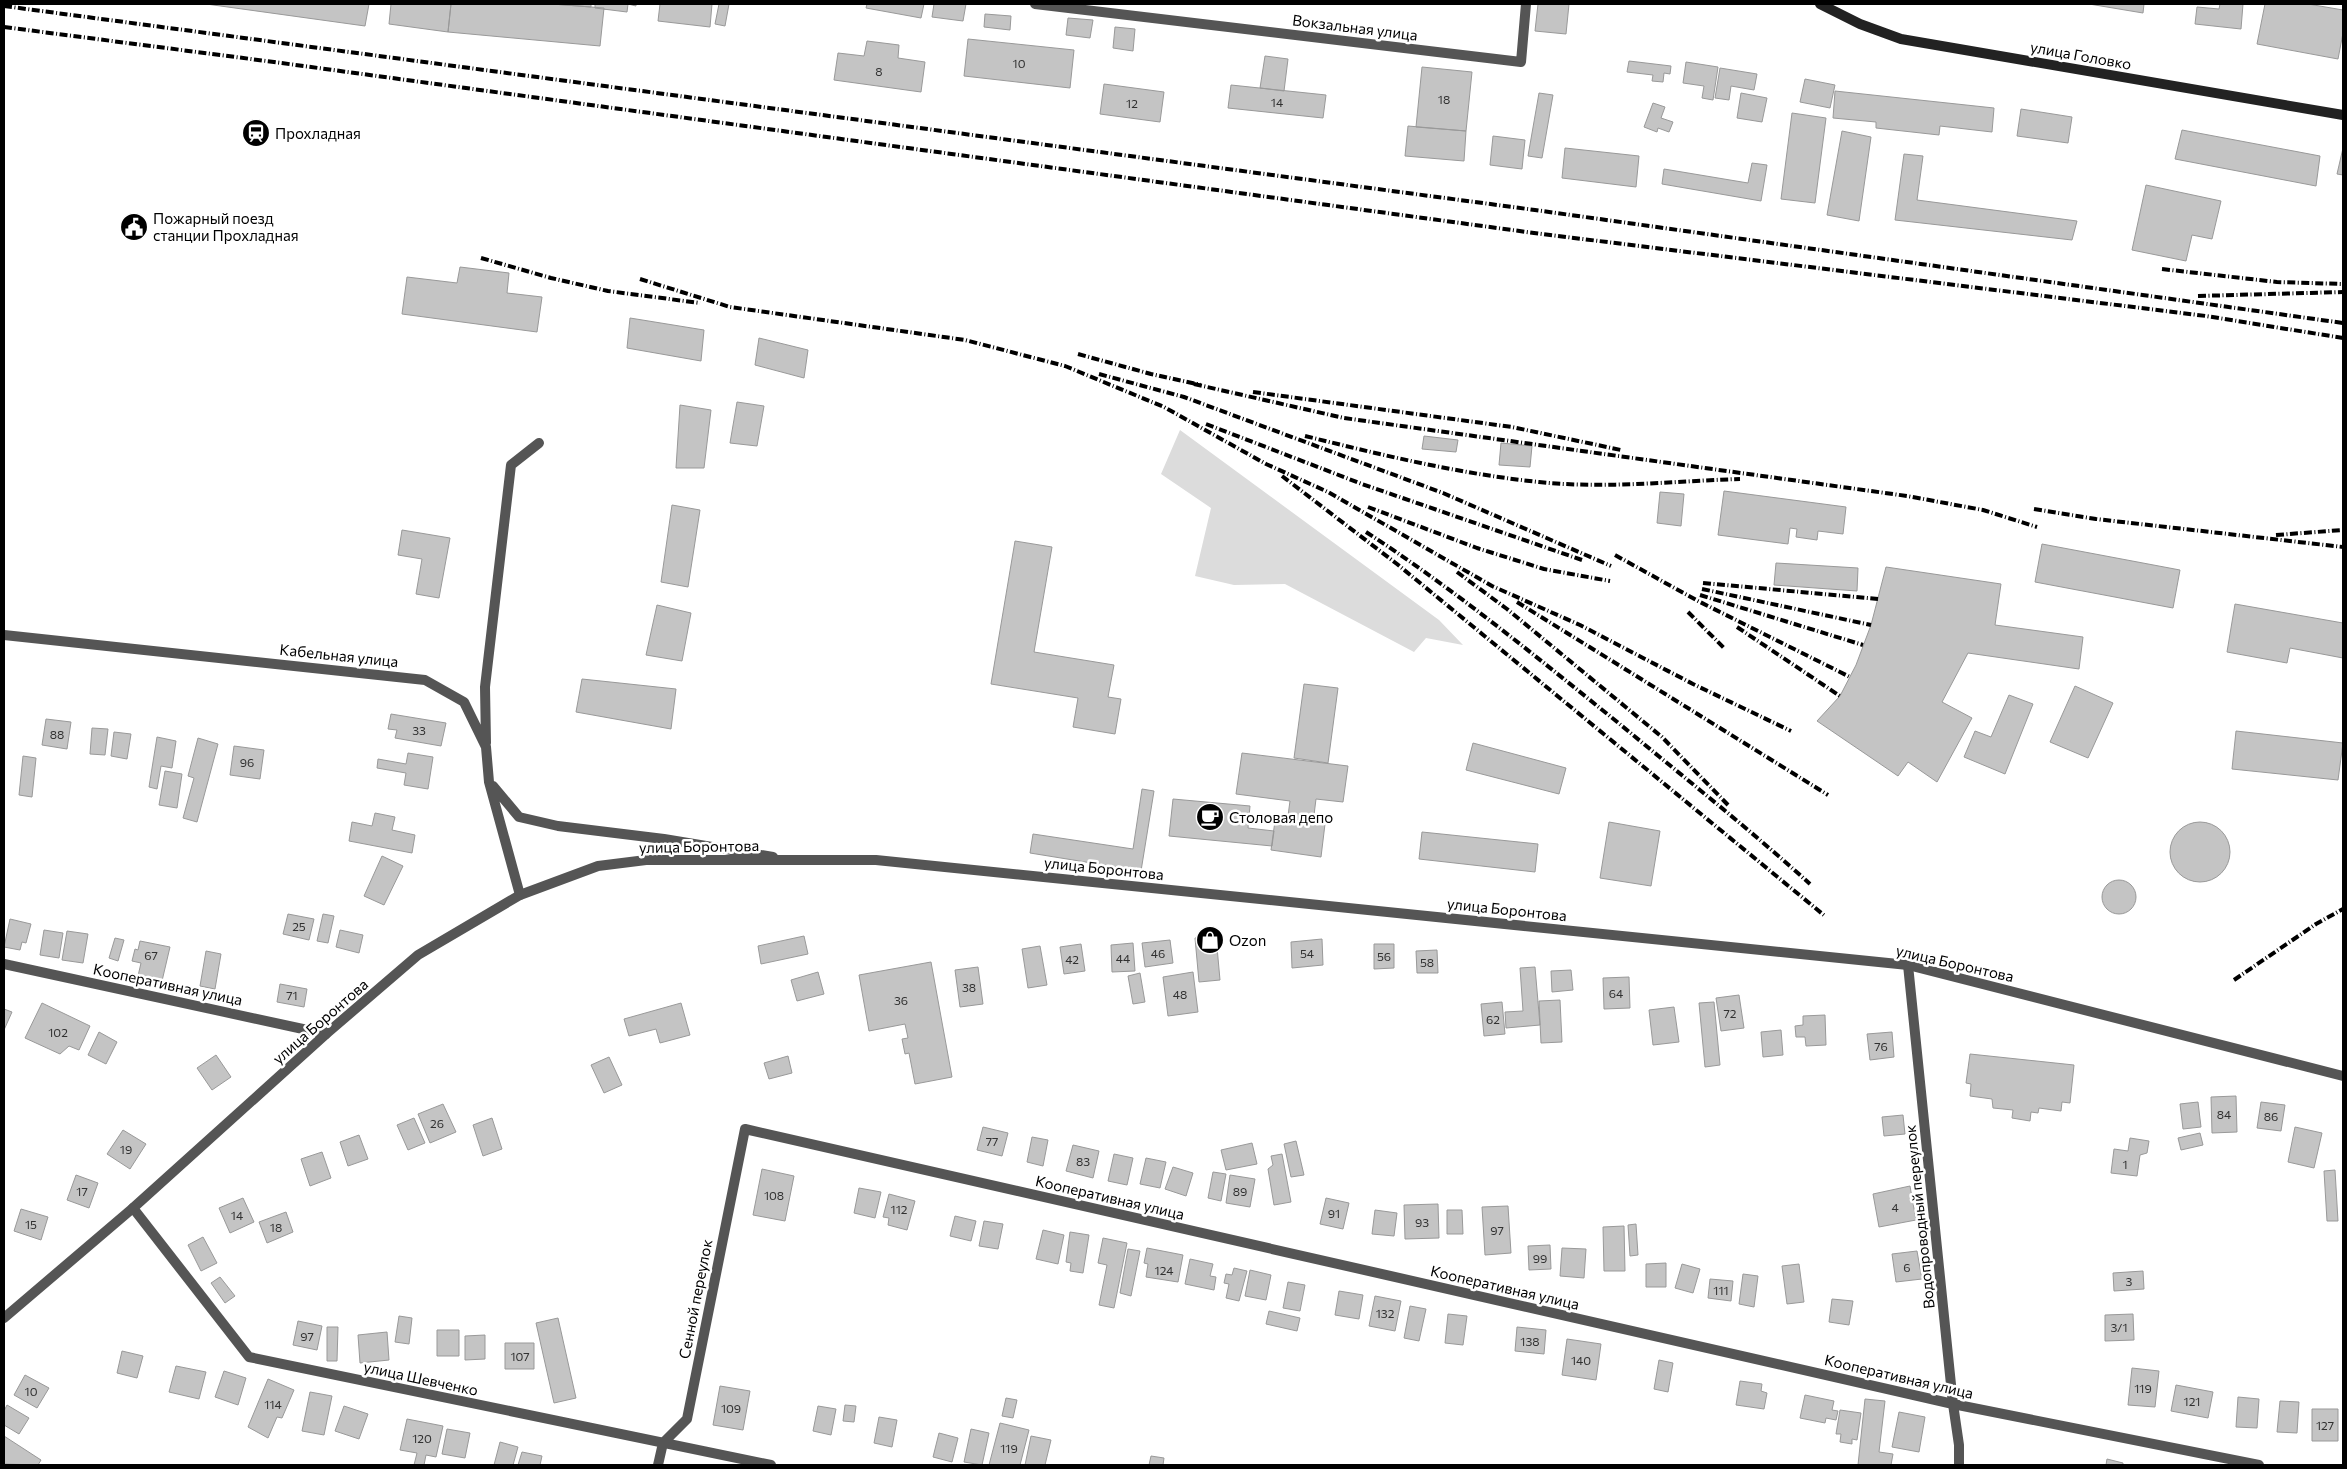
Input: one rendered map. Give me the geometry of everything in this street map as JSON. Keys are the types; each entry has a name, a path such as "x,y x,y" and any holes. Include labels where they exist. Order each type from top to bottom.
{"main road":[{"name":"улица Головко","path":"1820,4 1867,27 1901,39 2343,115"}],"street":[{"name":"Вокзальная улица","path":"1035,4 1521,62 1526,4"},
{"path":"486,747 485,687 511,465 539,443"},
{"name":"Кабельная улица","path":"4,636 425,680 464,702 486,747 489,782 520,895"},
{"path":"489,782 519,817 558,826 664,839 796,861"},
{"name":"улица Боронтова","path":"5,1315 133,1208 326,1034 418,955 520,895 598,866 654,860 876,860 1908,965 2343,1076"},
{"name":"Кооперативная улица","path":"4,964 326,1034"},
{"name":"Водопроводный переулок","path":"1908,965 1953,1404 1959,1445 1959,1465"},
{"name":"Кооперативная улица","path":"745,1129 1953,1404 2259,1465"},
{"name":"Сенной переулок","path":"663,1443 686,1419 745,1129"},
{"name":"улица Шевченко","path":"133,1208 249,1357 771,1465"},
{"path":"658,1465 663,1443"}],"shaded area":[{"path":"1180,430 1439,620 1463,645 1426,638 1414,652 1285,584 1234,585 1195,576 1211,508 1161,474"}],"building":[{"path":"206,4 369,4 365,26"},
{"path":"391,4 451,4 448,32 389,24"},
{"path":"451,4 552,4 604,8 600,46 448,32"},
{"path":"552,4 591,4 591,7"},
{"path":"595,4 628,4 627,12 595,8"},
{"path":"660,4 712,4 710,27 658,21"},
{"path":"719,4 729,4 725,26 715,24"},
{"path":"867,4 924,4 921,18 866,8"},
{"path":"934,4 966,4 963,21 932,17"},
{"path":"1538,4 1569,4 1566,34 1535,31"},
{"path":"2089,4 2144,4 2143,13"},
{"path":"2220,4 2243,4 2241,29 2195,24 2197,7 2219,9"},
{"path":"2265,4 2308,4 2343,10 2343,33 2338,59 2257,44"},
{"path":"985,14 1011,16 1010,30 984,27"},
{"path":"1068,18 1093,20 1090,38 1066,35"},
{"path":"1115,27 1135,29 1133,51 1113,48"},
{"path":"968,39 1074,50 1070,88 964,76"},
{"path":"867,41 899,45 898,58 925,62 921,92 834,80 838,53 864,56"},
{"path":"1265,56 1288,59 1284,91 1260,88"},
{"path":"1629,61 1671,66 1670,74 1664,73 1663,82 1652,81 1653,75 1627,72"},
{"path":"1686,62 1718,67 1713,100 1702,98 1704,86 1683,83"},
{"path":"1422,67 1472,72 1466,131 1416,127"},
{"path":"1720,68 1757,74 1754,90 1731,86 1729,100 1715,98"},
{"path":"1805,79 1835,85 1830,108 1800,102"},
{"path":"1104,84 1164,92 1160,122 1100,114"},
{"path":"1231,85 1326,95 1323,118 1228,108"},
{"path":"1835,91 1994,108 1992,132 1940,126 1939,135 1876,128 1876,122 1833,118"},
{"path":"1539,93 1553,95 1542,158 1528,156"},
{"path":"1741,93 1767,98 1762,122 1737,118"},
{"path":"1653,103 1665,107 1661,118 1673,122 1669,132 1658,128 1657,132 1644,127"},
{"path":"2021,109 2072,117 2068,143 2017,136"},
{"path":"1792,113 1826,118 1815,203 1781,199"},
{"path":"1408,126 1466,131 1464,161 1405,156"},
{"path":"2182,130 2320,156 2316,186 2175,159"},
{"path":"1842,131 1871,137 1859,221 1827,215"},
{"path":"1493,136 1525,140 1522,169 1490,165"},
{"path":"1565,148 1639,156 1636,187 1562,178"},
{"path":"2343,148 2343,175 2337,174"},
{"path":"1904,154 1923,156 1917,200 2077,221 2072,240 1895,220"},
{"path":"1752,163 1767,165 1761,201 1662,184 1664,169 1748,183"},
{"path":"2146,185 2221,201 2212,239 2192,235 2186,261 2132,250"},
{"path":"460,267 509,273 507,293 542,297 537,332 402,314 407,277 457,283"},
{"path":"630,318 704,330 701,361 627,348"},
{"path":"759,338 808,350 804,378 755,365"},
{"path":"737,402 764,406 757,446 730,443"},
{"path":"680,405 711,410 704,468 676,468"},
{"path":"1424,436 1458,440 1456,452 1422,449"},
{"path":"1501,443 1532,446 1530,467 1499,465"},
{"path":"1724,491 1846,507 1843,534 1818,531 1817,540 1796,537 1797,529 1790,528 1788,544 1718,535"},
{"path":"1660,492 1684,494 1681,526 1657,523"},
{"path":"672,505 700,510 688,587 661,582"},
{"path":"402,530 450,538 439,598 416,594 422,559 398,555"},
{"path":"1015,541 1052,547 1034,652 1114,665 1108,697 1121,699 1115,734 1073,727 1078,698 991,684"},
{"path":"2042,544 2180,570 2173,608 2035,582"},
{"path":"1776,563 1858,568 1857,591 1774,585"},
{"path":"1886,567 2001,584 1995,625 2083,637 2079,669 1968,653 1942,702 1972,718 1937,782 1908,762 1898,776 1817,721 1840,696 1856,665 1871,625"},
{"path":"2235,604 2343,623 2343,658 2290,648 2287,663 2227,652"},
{"path":"657,605 691,613 682,661 646,655"},
{"path":"582,679 676,689 671,729 576,712"},
{"path":"1304,684 1338,688 1328,763 1294,758"},
{"path":"2075,686 2113,703 2088,758 2050,742"},
{"path":"2009,695 2033,704 2005,774 1964,757 1975,731 1991,737"},
{"path":"391,714 446,723 441,746 395,738 397,730 388,729"},
{"path":"46,719 71,722 67,749 42,745"},
{"path":"92,728 108,729 105,755 90,754"},
{"path":"2236,731 2343,743 2338,780 2232,769"},
{"path":"114,732 131,734 127,759 111,756"},
{"path":"157,737 176,741 172,768 161,766 157,789 149,787"},
{"path":"198,738 218,744 197,822 183,818 194,778 188,776"},
{"path":"1473,743 1566,768 1559,794 1466,770"},
{"path":"234,746 264,750 260,779 230,775"},
{"path":"408,753 433,757 428,789 404,785 406,773 377,768 378,759 406,764"},
{"path":"1242,753 1348,766 1343,802 1316,799 1313,823 1325,824 1321,857 1271,850 1275,821 1287,823 1290,801 1236,794"},
{"path":"23,756 36,758 32,797 19,795"},
{"path":"165,771 182,774 177,808 159,805"},
{"path":"1142,789 1154,791 1141,871 1030,853 1033,834 1133,849"},
{"name":"Столовая депо","path":"1173,799 1250,806 1248,828 1274,831 1272,846 1169,836"},
{"path":"375,813 395,817 392,830 415,835 412,853 349,841 352,822 372,826"},
{"path":"1609,822 1660,831 1651,886 1600,878"},
{"path":"2194,822 2206,822 2217,827 2225,835 2230,846 2228,864 2217,877 2206,882 2194,882 2183,877 2175,869 2170,858 2170,846 2175,835 2183,827"},
{"path":"1422,832 1538,844 1535,872 1419,859"},
{"path":"382,856 403,866 384,905 364,896"},
{"path":"2119,880 2126,881 2131,885 2135,890 2135,904 2131,909 2126,913 2119,914 2112,913 2107,909 2103,904 2102,897 2103,890 2107,885 2112,881"},
{"path":"288,914 314,919 309,940 283,934"},
{"path":"323,914 334,916 328,943 317,941"},
{"path":"10,919 31,924 26,943 22,942 20,950 4,947"},
{"path":"44,930 63,933 59,958 40,955"},
{"path":"340,930 363,935 359,953 336,947"},
{"path":"67,931 88,934 83,963 62,960"},
{"path":"804,936 808,954 761,964 758,946"},
{"path":"1216,936 1220,980 1199,982 1195,938"},
{"path":"115,938 124,940 118,961 109,958"},
{"path":"1322,939 1323,965 1292,968 1291,942"},
{"path":"1170,940 1173,963 1145,967 1142,943"},
{"path":"140,941 170,947 162,981 138,976 141,963 132,961 135,949 138,950"},
{"path":"1133,943 1135,971 1112,972 1111,945"},
{"path":"1081,944 1085,971 1064,974 1060,947"},
{"path":"1374,944 1394,944 1394,968 1374,969"},
{"path":"1040,946 1047,985 1028,988 1022,949"},
{"path":"1437,950 1438,973 1417,973 1416,951"},
{"path":"206,951 221,954 215,989 200,986"},
{"path":"931,962 952,1077 915,1084 909,1053 905,1054 902,1039 908,1038 905,1024 869,1031 859,975"},
{"path":"978,967 983,1004 960,1007 955,970"},
{"path":"1535,967 1540,1025 1506,1028 1505,1012 1523,1011 1520,968"},
{"path":"1571,970 1573,990 1552,992 1551,971"},
{"path":"818,972 824,994 797,1001 791,980"},
{"path":"1193,972 1198,1012 1168,1016 1163,977"},
{"path":"1140,973 1145,1002 1133,1004 1128,976"},
{"path":"1629,977 1630,1008 1604,1009 1603,978"},
{"path":"280,984 307,989 304,1007 277,1002"},
{"path":"1739,995 1744,1028 1721,1031 1716,998"},
{"path":"1560,1000 1562,1042 1541,1043 1539,1001"},
{"path":"1502,1002 1505,1034 1484,1036 1481,1004"},
{"path":"1714,1002 1720,1065 1705,1067 1699,1003"},
{"path":"42,1003 90,1026 79,1050 69,1046 60,1054 25,1038"},
{"path":"681,1003 690,1035 660,1043 656,1029 629,1036 624,1019"},
{"path":"1674,1007 1679,1042 1653,1045 1649,1010"},
{"path":"4,1009 12,1012 4,1030"},
{"path":"1825,1015 1826,1045 1806,1046 1805,1037 1796,1037 1795,1026 1803,1025 1803,1016"},
{"path":"1781,1030 1783,1055 1763,1057 1761,1032"},
{"path":"99,1032 117,1042 106,1064 88,1055"},
{"path":"1892,1032 1894,1057 1870,1060 1867,1034"},
{"path":"1970,1054 2074,1065 2070,1103 2062,1102 2061,1111 2039,1108 2038,1113 2031,1112 2030,1121 2012,1118 2013,1110 1993,1108 1992,1099 1970,1096 1971,1084 1966,1083"},
{"path":"216,1055 231,1077 212,1090 197,1068"},
{"path":"788,1056 792,1073 769,1079 764,1063"},
{"path":"609,1057 622,1085 604,1093 591,1065"},
{"path":"2236,1096 2237,1132 2212,1133 2211,1097"},
{"path":"2198,1102 2201,1127 2183,1129 2180,1104"},
{"path":"2261,1102 2285,1105 2281,1131 2257,1128"},
{"path":"443,1104 456,1132 430,1143 418,1114"},
{"path":"1903,1115 1905,1134 1884,1136 1882,1117"},
{"path":"414,1118 425,1143 408,1150 397,1125"},
{"path":"492,1118 502,1149 483,1156 473,1125"},
{"path":"983,1127 1008,1133 1002,1156 977,1150"},
{"path":"2295,1127 2322,1133 2314,1168 2288,1162"},
{"path":"123,1130 146,1144 130,1169 107,1154"},
{"path":"2200,1133 2203,1145 2181,1150 2178,1138"},
{"path":"359,1135 368,1159 348,1166 340,1142"},
{"path":"1032,1137 1048,1140 1043,1166 1027,1162"},
{"path":"2130,1138 2149,1141 2147,1153 2140,1155 2137,1176 2111,1173 2114,1149 2128,1151"},
{"path":"1296,1141 1304,1175 1291,1177 1284,1144"},
{"path":"1252,1143 1257,1164 1226,1170 1221,1150"},
{"path":"1073,1145 1099,1151 1093,1178 1066,1171"},
{"path":"322,1152 331,1178 310,1186 301,1159"},
{"path":"1114,1154 1133,1158 1127,1185 1108,1181"},
{"path":"1282,1154 1291,1202 1274,1205 1268,1169 1273,1165 1271,1156"},
{"path":"1146,1158 1166,1162 1160,1188 1140,1184"},
{"path":"1173,1167 1193,1173 1186,1196 1165,1189"},
{"path":"762,1169 794,1176 785,1221 753,1215"},
{"path":"2335,1170 2338,1221 2327,1221 2324,1171"},
{"path":"1213,1172 1226,1174 1221,1201 1208,1198"},
{"path":"76,1175 98,1183 89,1208 67,1200"},
{"path":"1230,1175 1255,1179 1250,1207 1226,1203"},
{"path":"1910,1186 1916,1220 1879,1227 1873,1194"},
{"path":"859,1188 881,1192 875,1218 854,1213"},
{"path":"889,1194 915,1201 907,1230 888,1225 889,1218 883,1217"},
{"path":"243,1198 254,1222 230,1233 219,1208"},
{"path":"1326,1198 1349,1203 1343,1229 1320,1224"},
{"path":"1438,1204 1439,1238 1405,1239 1404,1205"},
{"path":"1508,1206 1511,1253 1485,1255 1482,1207"},
{"path":"21,1209 48,1217 41,1240 14,1231"},
{"path":"1375,1210 1397,1213 1394,1236 1372,1234"},
{"path":"1447,1210 1462,1210 1463,1234 1447,1234"},
{"path":"286,1212 293,1232 267,1243 259,1222"},
{"path":"955,1216 976,1221 971,1241 950,1236"},
{"path":"984,1221 1003,1224 998,1249 979,1246"},
{"path":"1636,1224 1638,1255 1630,1256 1628,1225"},
{"path":"1624,1226 1625,1271 1604,1271 1603,1227"},
{"path":"1043,1230 1064,1235 1058,1264 1036,1259"},
{"path":"1070,1232 1089,1235 1083,1273 1070,1271 1071,1263 1066,1262"},
{"path":"203,1237 217,1263 201,1271 188,1245"},
{"path":"1103,1238 1127,1243 1114,1308 1099,1305 1107,1265 1098,1263"},
{"path":"1550,1245 1551,1269 1529,1270 1528,1246"},
{"path":"1147,1248 1183,1255 1178,1282 1146,1277 1148,1264 1144,1263"},
{"path":"1562,1248 1586,1249 1584,1278 1560,1276"},
{"path":"1128,1249 1140,1251 1131,1296 1120,1293"},
{"path":"1917,1251 1922,1279 1896,1282 1892,1254"},
{"path":"1190,1259 1213,1264 1210,1276 1216,1277 1214,1290 1185,1284"},
{"path":"1666,1263 1666,1287 1646,1287 1646,1264"},
{"path":"1682,1264 1700,1269 1693,1293 1675,1288"},
{"path":"1799,1264 1804,1302 1787,1304 1782,1266"},
{"path":"1234,1268 1247,1271 1239,1301 1226,1298 1229,1284 1224,1283 1226,1274 1232,1275"},
{"path":"1250,1270 1271,1275 1266,1300 1245,1296"},
{"path":"2143,1271 2144,1289 2114,1291 2113,1273"},
{"path":"1743,1274 1758,1276 1754,1307 1739,1304"},
{"path":"220,1277 235,1296 225,1303 211,1283"},
{"path":"1710,1279 1733,1281 1731,1301 1708,1298"},
{"path":"1288,1282 1305,1285 1300,1311 1283,1308"},
{"path":"1339,1291 1363,1295 1359,1319 1335,1315"},
{"path":"1375,1296 1401,1301 1395,1331 1369,1326"},
{"path":"1832,1299 1853,1301 1849,1325 1829,1322"},
{"path":"1410,1306 1426,1309 1419,1341 1404,1338"},
{"path":"1269,1311 1300,1318 1297,1331 1266,1324"},
{"path":"1448,1314 1467,1316 1463,1345 1445,1343"},
{"path":"2133,1314 2134,1340 2105,1341 2105,1315"},
{"path":"399,1316 412,1318 409,1344 395,1342"},
{"path":"558,1318 576,1398 554,1403 536,1323"},
{"path":"298,1321 322,1326 317,1350 293,1345"},
{"path":"327,1327 338,1327 337,1361 327,1361"},
{"path":"1517,1327 1546,1330 1544,1354 1515,1351"},
{"path":"437,1330 459,1330 459,1356 437,1356"},
{"path":"387,1332 389,1360 360,1363 358,1335"},
{"path":"485,1335 485,1359 465,1360 465,1336"},
{"path":"1567,1339 1601,1344 1596,1380 1562,1375"},
{"path":"505,1343 534,1343 534,1369 505,1369"},
{"path":"122,1351 143,1356 137,1378 117,1373"},
{"path":"1659,1360 1673,1363 1668,1392 1654,1389"},
{"path":"176,1366 206,1372 199,1399 169,1392"},
{"path":"2132,1368 2159,1371 2155,1407 2128,1405"},
{"path":"224,1371 246,1378 238,1405 215,1397"},
{"path":"25,1375 49,1388 37,1408 14,1395"},
{"path":"268,1379 294,1390 282,1418 277,1417 268,1438 248,1427"},
{"path":"1740,1381 1762,1384 1761,1391 1767,1393 1764,1409 1736,1405"},
{"path":"2176,1385 2213,1392 2208,1418 2171,1411"},
{"path":"720,1386 750,1391 743,1430 713,1425"},
{"path":"310,1392 332,1396 324,1435 302,1431"},
{"path":"1805,1395 1834,1401 1832,1410 1838,1411 1836,1420 1826,1418 1825,1423 1800,1418"},
{"path":"2238,1397 2259,1399 2257,1428 2236,1427"},
{"path":"1006,1398 1017,1400 1013,1418 1002,1416"},
{"path":"1865,1399 1885,1401 1879,1452 1893,1454 1891,1465 1858,1465"},
{"path":"2280,1401 2299,1402 2297,1433 2277,1432"},
{"path":"7,1405 29,1418 19,1434 4,1425 4,1411"},
{"path":"845,1405 856,1406 854,1422 843,1421"},
{"path":"344,1406 368,1414 359,1439 335,1431"},
{"path":"818,1406 836,1409 831,1435 813,1431"},
{"path":"2312,1409 2338,1409 2338,1441 2312,1441"},
{"path":"1840,1410 1861,1413 1857,1440 1852,1439 1852,1444 1840,1442 1841,1434 1836,1434"},
{"path":"1899,1412 1925,1417 1919,1452 1892,1447"},
{"path":"879,1417 897,1420 892,1447 874,1443"},
{"path":"407,1419 443,1426 436,1457 426,1455 424,1465 414,1465 417,1453 400,1450"},
{"path":"1000,1423 1029,1430 1020,1465 989,1465"},
{"path":"447,1429 470,1433 465,1458 442,1454"},
{"path":"971,1429 989,1433 982,1465 964,1462"},
{"path":"939,1433 958,1438 952,1462 933,1457"},
{"path":"4,1436 41,1460 38,1465 4,1464"},
{"path":"1031,1436 1051,1440 1045,1465 1025,1465"},
{"path":"500,1442 518,1447 513,1465 494,1465"},
{"path":"522,1452 542,1456 540,1465 518,1465"},
{"path":"1151,1456 1164,1458 1163,1465 1149,1465"},
{"path":"2107,1459 2123,1463 2123,1465 2106,1465"}],"railway":[{"path":"4,6 1535,210 2343,323"},
{"path":"4,27 1534,233 2206,316 2343,338"},
{"path":"481,258 551,278 608,291 700,303"},
{"path":"2162,269 2277,282 2343,284"},
{"path":"640,279 730,307 965,340 1065,366 1164,407 1266,464 1328,492 1492,586 1580,625 1693,684 1791,731"},
{"path":"2198,296 2343,292"},
{"path":"1078,354 1151,374 1201,385"},
{"path":"1099,374 1184,397 1443,493 1611,566"},
{"path":"1194,384 1344,418 1907,496 1983,510 2037,527"},
{"path":"1253,392 1512,427 1621,450"},
{"path":"1206,424 1362,484 1582,560"},
{"path":"1305,436 1451,469 1539,482 1615,485 1740,479"},
{"path":"1282,476 1397,564 1825,916"},
{"path":"1368,507 1477,548 1544,569 1610,581"},
{"path":"2034,509 2096,519 2343,547"},
{"path":"2276,535 2343,530"},
{"path":"1366,532 1431,576 1524,647 1714,801 1810,884"},
{"path":"1615,555 1698,601 1850,677"},
{"path":"1457,572 1507,609 1662,737 1729,806"},
{"path":"1703,583 1878,599"},
{"path":"1702,589 1871,625"},
{"path":"1700,595 1863,645"},
{"path":"1517,602 1828,795"},
{"path":"1688,612 1725,649"},
{"path":"1737,627 1840,696"},
{"path":"2234,980 2316,924 2343,909"}],"place":[{"name":"Прохладная","path":"256,133"},
{"name":"Пожарный поезд станции Прохладная","path":"134,227"},
{"name":"Столовая депо","path":"1210,817"},
{"name":"Ozon","path":"1210,940"}]}
